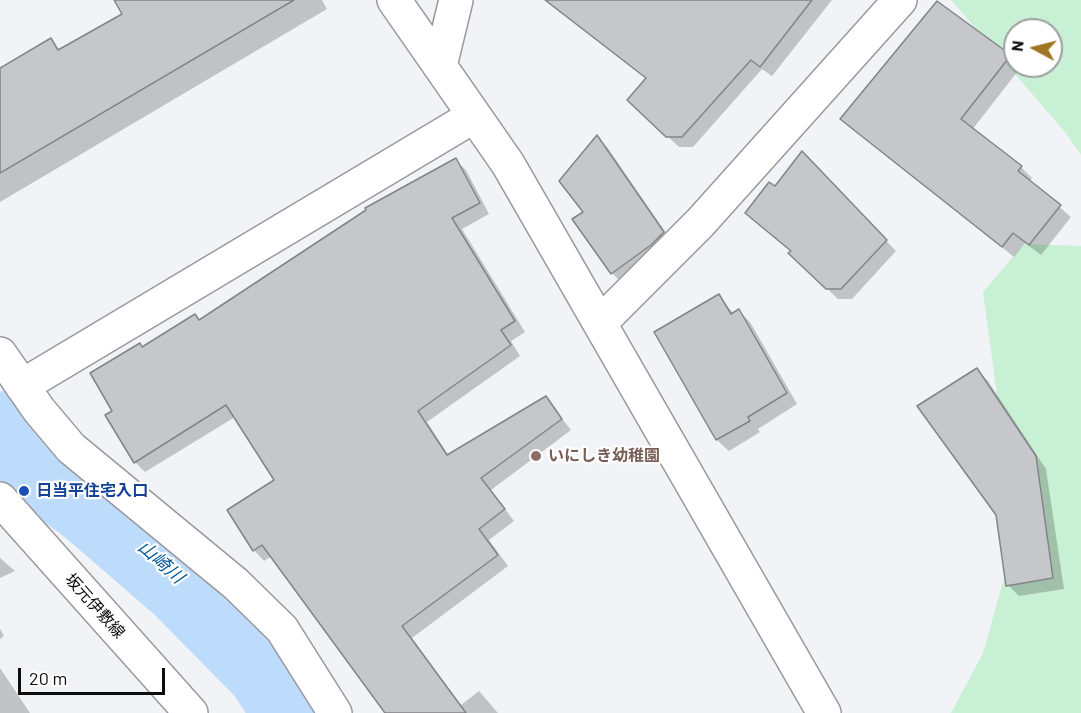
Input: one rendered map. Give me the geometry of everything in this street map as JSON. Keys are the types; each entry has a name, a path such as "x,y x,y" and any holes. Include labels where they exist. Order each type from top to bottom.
{"street":[{"path":"394,0 508,164 824,713"},
{"path":"440,66 456,0"},
{"path":"600,323 700,223 900,0"},
{"path":"22,386 474,116"},
{"path":"0,354 71,448 236,584 282,628 335,713"},
{"name":"坂元伊敷線","path":"0,499 191,713"}],"green space":[{"path":"951,0 1081,0 1081,155 1065,132 1018,78 1063,78 1063,18 1003,18 1003,60"},
{"path":"1024,244 1081,246 1081,713 951,713 983,653 1016,535 983,292"}],"building":[{"path":"114,0 294,0 0,173 0,68 51,38 58,50 122,14"},
{"path":"545,0 812,0 760,67 751,60 682,137 666,137 627,100 646,78"},
{"path":"937,1 1003,49 1003,65 961,119 1022,166 1018,171 1061,205 1029,245 1013,233 1002,247 840,119"},
{"path":"597,135 664,232 651,245 611,274 572,219 583,212 559,181"},
{"path":"802,151 887,240 841,289 826,289 788,253 791,251 745,213 769,182 775,186"},
{"path":"456,158 480,203 452,218 515,321 501,330 511,345 418,411 447,455 546,396 562,419 481,478 505,509 479,529 498,555 402,626 466,713 385,713 262,545 253,551 227,510 274,480 226,405 134,463 105,415 112,411 90,373 140,343 142,347 195,314 199,320 366,210 365,208"},
{"path":"719,294 731,314 739,309 787,393 748,417 750,421 716,440 654,332"},
{"path":"977,368 1036,456 1053,578 1006,586 996,515 917,406"}],"waterway":[{"name":"山崎川","path":"0,435 94,504 185,583 269,668 298,713"}],"place":[{"name":"いにしき幼稚園","path":"536,456"},
{"name":"日当平住宅入口","path":"24,491"}]}
